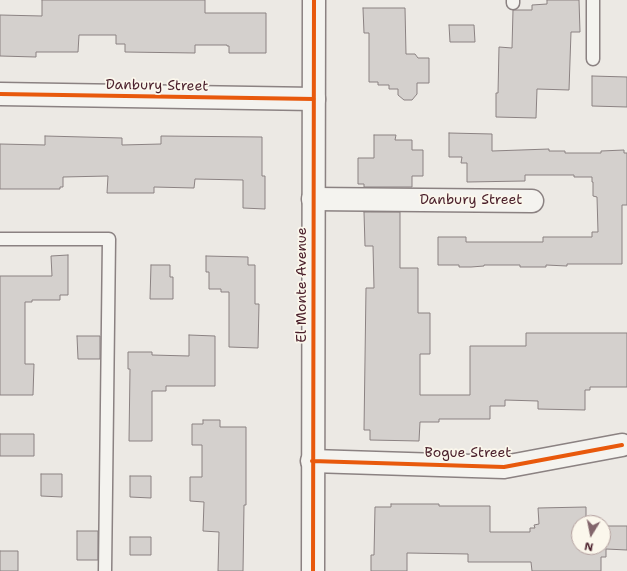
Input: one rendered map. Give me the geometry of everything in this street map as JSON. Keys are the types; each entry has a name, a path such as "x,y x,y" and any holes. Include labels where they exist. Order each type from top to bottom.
{"street":[{"name":"El Monte Avenue","path":"313,571 314,0"},
{"name":"Danbury Street","path":"0,94 314,99"},
{"name":"Danbury Street","path":"313,199 532,201"},
{"name":"Bogue Street","path":"312,462 504,467 622,445"}],"lane":[{"path":"593,0 593,59"},
{"path":"0,239 108,239 105,571"}],"building":[{"path":"42,0 205,0 205,13 266,13 266,53 229,53 229,46 227,45 195,45 195,53 125,52 125,44 116,44 116,35 79,35 78,52 36,52 36,57 0,56 0,15 42,16"},
{"path":"547,0 579,0 580,32 571,32 569,90 537,89 536,118 496,117 499,47 512,48 513,10 532,10 532,5 547,4"},
{"path":"363,8 405,8 406,54 415,54 418,58 429,58 429,83 417,83 417,94 412,100 404,100 398,95 398,89 389,89 389,85 378,85 378,82 369,82 369,33 364,33"},
{"path":"449,25 474,25 475,42 450,42"},
{"path":"592,76 627,77 627,107 592,106"},
{"path":"449,133 492,134 492,151 549,149 549,151 565,151 565,153 601,153 601,151 624,150 624,153 627,153 627,205 622,205 622,264 567,264 567,266 546,265 546,267 484,265 459,267 459,265 438,265 438,237 466,237 466,242 543,242 543,237 592,237 592,232 598,232 597,197 593,196 592,177 574,177 574,175 525,175 525,181 467,182 467,163 461,163 462,157 449,157"},
{"path":"374,135 396,135 395,140 412,140 412,150 423,150 423,176 412,176 412,187 364,187 364,184 358,184 358,158 374,158"},
{"path":"45,136 122,138 122,145 161,144 161,136 262,137 262,176 265,176 265,209 243,208 243,180 195,179 194,188 154,187 154,193 107,193 108,176 63,177 63,187 60,187 60,189 0,189 0,144 45,145"},
{"path":"364,212 400,212 400,268 418,268 418,313 430,313 430,354 420,354 420,395 470,395 470,346 526,346 526,333 627,333 627,387 590,387 590,390 585,390 585,410 538,409 538,401 505,400 505,406 490,406 490,419 439,419 439,422 420,422 419,441 370,440 370,430 364,430 366,288 374,288 373,246 365,246"},
{"path":"68,255 68,295 60,295 60,300 32,300 32,302 25,302 25,364 34,364 33,395 0,395 0,276 52,276 51,256"},
{"path":"206,256 248,257 248,265 255,265 255,304 259,304 258,348 229,347 229,292 221,292 221,289 209,289 209,272 206,272"},
{"path":"151,265 170,265 170,277 173,277 173,299 150,299"},
{"path":"189,335 215,336 215,386 166,386 166,391 152,391 152,441 129,441 130,369 128,369 128,352 152,352 152,355 189,356"},
{"path":"77,336 100,336 100,359 78,359"},
{"path":"203,420 220,420 220,427 246,427 246,505 244,505 243,571 218,571 219,532 203,531 204,502 190,501 190,477 202,477 202,445 192,445 192,424 203,424"},
{"path":"0,434 34,434 34,456 0,456"},
{"path":"41,474 62,474 62,497 41,496"},
{"path":"130,476 151,476 151,498 130,497"},
{"path":"391,504 490,506 490,532 530,532 530,528 535,528 534,525 539,524 538,508 586,507 586,515 571,515 571,555 606,555 606,557 601,557 601,571 532,571 531,562 468,562 468,554 407,553 407,571 371,571 371,555 374,555 375,507 391,507"},
{"path":"611,526 627,526 627,550 611,549"},
{"path":"77,531 98,531 98,560 77,560"},
{"path":"130,537 151,537 151,555 130,555"},
{"path":"0,551 18,551 18,571 0,571"}],"cycle path":[{"path":"313,571 314,0"},
{"path":"0,94 314,99"},
{"path":"312,461 504,467 622,445"}]}
